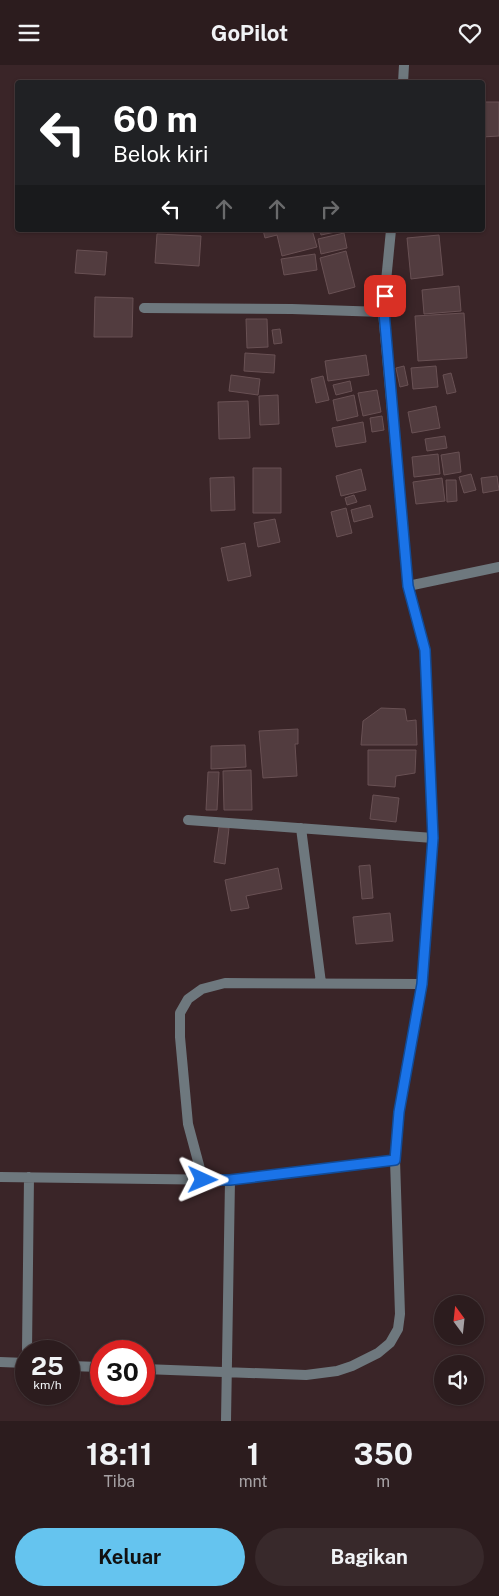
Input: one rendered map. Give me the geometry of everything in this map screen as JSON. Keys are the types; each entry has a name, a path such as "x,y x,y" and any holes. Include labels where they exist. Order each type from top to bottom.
{"street":[{"path":"403,80 404,65"},
{"path":"155,1370 226,1374 306,1375 328,1373 352,1366 378,1353 390,1343 398,1329 400,1314 395,1160 399,1112 422,984 433,838 425,650 408,586 384,312 391,232"},
{"path":"144,308 384,312"},
{"path":"408,586 499,567"},
{"path":"188,820 433,838"},
{"path":"301,828 321,983"},
{"path":"203,1180 188,1124 180,1037 180,1013 188,999 202,989 225,983 422,984"},
{"path":"0,1177 230,1180 395,1160"},
{"path":"27,1340 29,1177"},
{"path":"226,1421 230,1180"},
{"path":"0,1362 15,1363"}],"building":[{"path":"485,102 499,102 499,136 485,137"},
{"path":"264,232 313,232 317,247 282,256 277,235 265,238"},
{"path":"320,232 335,232 321,235"},
{"path":"344,233 347,248 321,254 318,239"},
{"path":"157,234 201,236 199,266 155,263"},
{"path":"439,235 443,275 411,279 407,238"},
{"path":"77,250 107,252 105,275 75,273"},
{"path":"346,251 355,287 329,294 320,258"},
{"path":"315,254 317,270 284,275 281,259"},
{"path":"459,286 461,311 424,314 422,290"},
{"path":"95,297 133,298 132,337 94,337"},
{"path":"464,313 467,358 418,361 415,316"},
{"path":"246,319 267,319 268,347 247,348"},
{"path":"280,329 282,343 274,344 272,330"},
{"path":"245,353 275,355 274,373 244,371"},
{"path":"366,355 369,375 328,381 325,361"},
{"path":"404,366 408,385 400,387 396,368"},
{"path":"436,366 438,387 413,389 411,368"},
{"path":"451,373 456,392 447,394 443,375"},
{"path":"231,375 260,379 258,395 229,391"},
{"path":"323,376 329,400 316,403 311,379"},
{"path":"350,381 352,391 336,395 333,385"},
{"path":"377,390 381,412 363,416 358,393"},
{"path":"278,395 279,424 260,425 259,396"},
{"path":"354,395 358,416 337,421 333,400"},
{"path":"248,401 250,438 219,439 218,402"},
{"path":"436,406 440,428 412,433 408,412"},
{"path":"382,416 384,430 372,432 370,418"},
{"path":"363,422 366,442 336,447 332,428"},
{"path":"445,436 447,448 427,451 425,439"},
{"path":"459,452 461,472 444,475 441,455"},
{"path":"438,454 440,474 414,477 412,457"},
{"path":"253,468 281,468 281,513 253,513"},
{"path":"361,469 366,490 341,496 336,476"},
{"path":"471,474 476,490 464,493 459,477"},
{"path":"497,476 499,490 483,493 481,478"},
{"path":"234,477 235,510 211,511 210,478"},
{"path":"442,478 445,501 416,504 413,482"},
{"path":"446,480 456,480 457,501 447,502"},
{"path":"354,495 357,502 347,505 345,498"},
{"path":"370,505 373,517 354,522 351,510"},
{"path":"346,508 352,533 337,537 331,512"},
{"path":"275,519 280,542 258,547 254,523"},
{"path":"245,543 251,576 228,581 221,548"},
{"path":"381,708 405,709 407,721 416,720 417,745 361,745 363,721"},
{"path":"298,729 298,744 295,744 297,776 263,778 259,731"},
{"path":"245,745 246,767 211,769 211,746"},
{"path":"368,750 416,750 415,773 396,776 395,787 368,785"},
{"path":"251,770 252,810 224,810 223,771"},
{"path":"208,772 219,772 217,810 206,810"},
{"path":"373,795 399,798 396,822 370,819"},
{"path":"219,827 229,828 225,864 214,862"},
{"path":"370,865 373,898 362,899 359,866"},
{"path":"278,868 282,889 246,896 249,908 231,911 225,880"},
{"path":"390,913 393,941 356,944 353,917"}],"route":[{"path":"203,1180 230,1180 395,1160 399,1112 422,984 433,838 425,650 408,586 384,312 385,296"}]}
